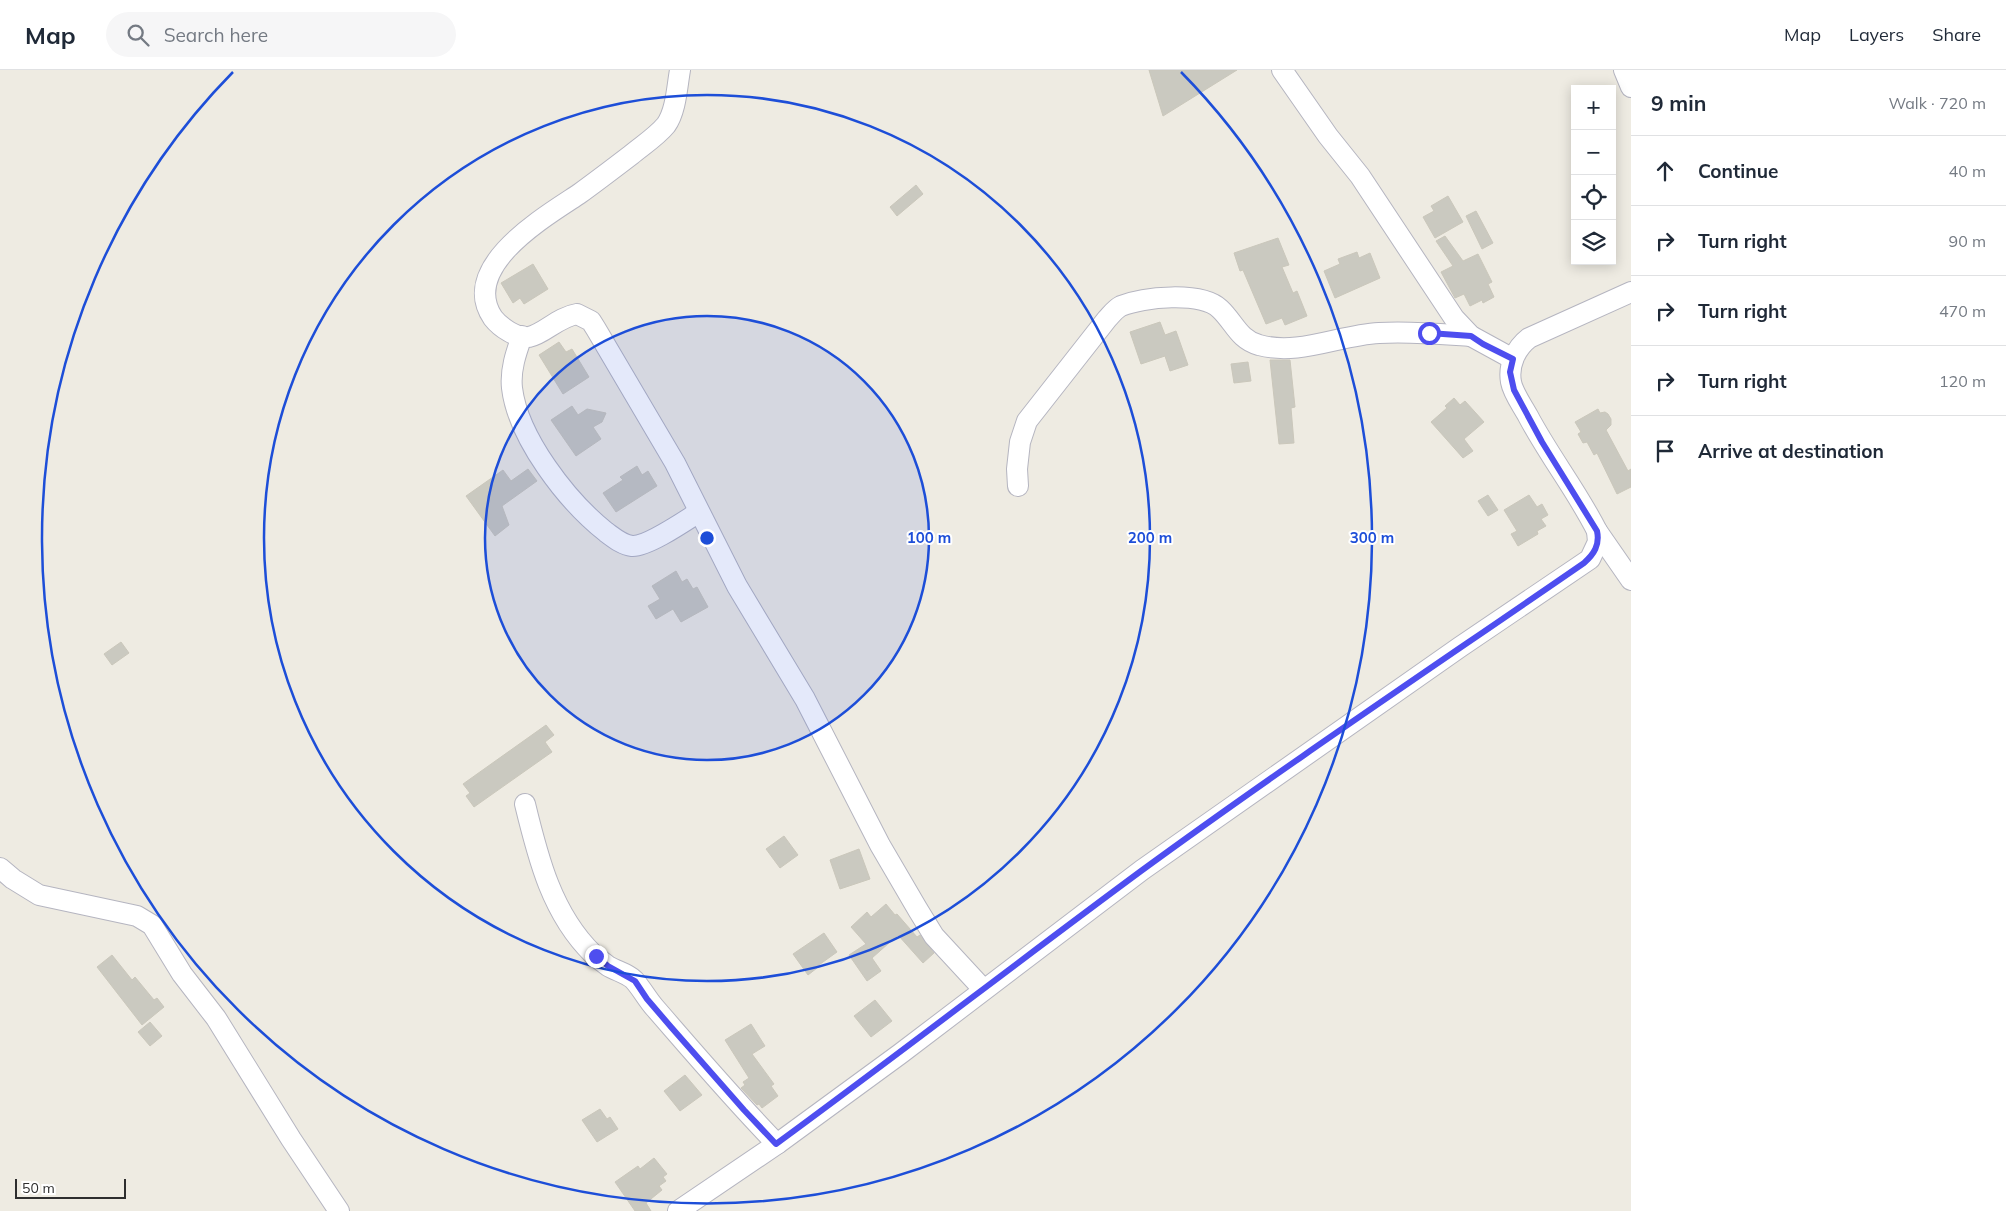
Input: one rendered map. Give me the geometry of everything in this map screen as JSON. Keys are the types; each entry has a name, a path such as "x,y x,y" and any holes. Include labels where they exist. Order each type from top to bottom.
{"street":[{"path":"680,70 671,115 657,135 530,229 511,246 489,273 486,291 490,311 494,318 507,330 528,337 569,315 577,314 591,322 674,463 737,586 805,699 880,846 934,936 983,989"},
{"path":"1282,70 1328,136 1360,176 1454,318 1471,336 1513,359"},
{"path":"1624,70 1631,87"},
{"path":"1631,292 1529,338 1522,343 1513,359 1510,372 1514,390 1542,442 1597,531 1631,580"},
{"path":"1018,486 1017,469 1020,442 1027,421 1107,319 1119,307 1145,300 1180,298 1205,301 1220,308 1242,336 1256,344 1273,348 1295,348 1378,333 1471,336"},
{"path":"522,336 512,370 512,386 518,413 548,468 570,499 582,511 616,540 629,546 634,546 658,536 699,512"},
{"path":"678,1211 776,1144 900,1054 983,989 1142,870 1452,652 1584,563 1596,548 1598,542 1597,531"},
{"path":"525,804 541,866 555,900 575,934 608,966 635,981 647,999 671,1027 776,1144"},
{"path":"0,868 13,879 39,895 137,916 152,925 182,974 216,1018 339,1211"}],"building":[{"path":"1149,70 1237,70 1163,116"},
{"path":"916,185 923,194 897,216 890,207"},
{"path":"1448,196 1463,222 1435,238 1423,217 1434,211 1431,206"},
{"path":"1476,211 1493,243 1482,249 1466,216"},
{"path":"1445,236 1463,261 1478,254 1492,282 1488,284 1494,297 1483,303 1482,300 1470,306 1464,294 1455,298 1441,272 1453,266 1436,241"},
{"path":"1278,238 1289,265 1282,267 1293,293 1297,291 1307,316 1285,325 1282,318 1266,324 1243,270 1240,271 1234,253"},
{"path":"1357,252 1359,258 1370,253 1380,278 1335,298 1324,271 1340,264 1338,259"},
{"path":"533,264 548,289 524,304 520,298 513,303 501,283"},
{"path":"1160,322 1165,335 1176,331 1188,365 1170,371 1165,356 1141,364 1130,332"},
{"path":"559,342 566,352 572,349 589,377 563,394 539,355"},
{"path":"1270,360 1290,360 1295,407 1291,408 1294,443 1279,444"},
{"path":"1248,362 1251,381 1234,383 1231,364"},
{"path":"1454,398 1460,405 1465,401 1484,422 1464,439 1473,451 1463,458 1431,422 1447,408 1445,406"},
{"path":"572,406 578,415 587,409 606,413 602,422 593,427 601,439 576,456 551,420"},
{"path":"1598,409 1600,413 1605,412 1608,414 1611,419 1611,425 1606,430 1628,471 1631,469 1631,487 1617,494 1597,453 1594,455 1587,442 1583,443 1578,434 1581,432 1575,422"},
{"path":"637,466 642,475 648,471 657,486 616,512 603,493 623,480 620,477"},
{"path":"528,469 537,481 502,506 509,525 495,536 466,496 503,470 511,481"},
{"path":"1488,495 1498,510 1488,516 1478,501"},
{"path":"1529,495 1537,507 1542,504 1548,515 1541,519 1546,526 1537,531 1538,534 1518,546 1511,534 1517,531 1504,510"},
{"path":"676,571 682,582 687,579 693,589 697,587 708,607 681,622 673,609 656,619 648,606 660,599 652,586"},
{"path":"121,642 129,653 112,665 104,654"},
{"path":"546,725 554,735 545,742 552,752 474,807 466,796 470,793 463,784"},
{"path":"784,836 798,855 780,868 766,849"},
{"path":"859,849 870,879 840,889 830,860"},
{"path":"886,904 917,937 920,935 934,953 923,963 898,935 872,958 881,971 867,981 849,955 866,944 851,927 867,912 871,917"},
{"path":"824,933 837,952 808,975 793,954"},
{"path":"112,955 132,980 135,977 154,1000 157,998 164,1007 142,1025 97,967"},
{"path":"875,1000 892,1021 871,1037 854,1016"},
{"path":"150,1022 162,1036 150,1046 138,1032"},
{"path":"751,1024 765,1046 752,1054 774,1084 771,1086 778,1096 762,1108 741,1088 745,1085 743,1082 749,1078 725,1040"},
{"path":"685,1075 702,1095 680,1111 664,1091"},
{"path":"600,1109 607,1119 610,1117 618,1129 597,1142 582,1120"},
{"path":"654,1158 667,1174 663,1177 666,1181 659,1186 662,1190 646,1203 651,1211 635,1211 615,1182 638,1166 640,1169"}],"route":[{"path":"596,956 608,966 628,975 635,981 647,999 671,1027 776,1144 900,1054 983,989 1142,870 1460,647 1590,559 1598,542 1597,531 1542,442 1514,390 1510,372 1513,359 1471,336 1429,333"}]}
